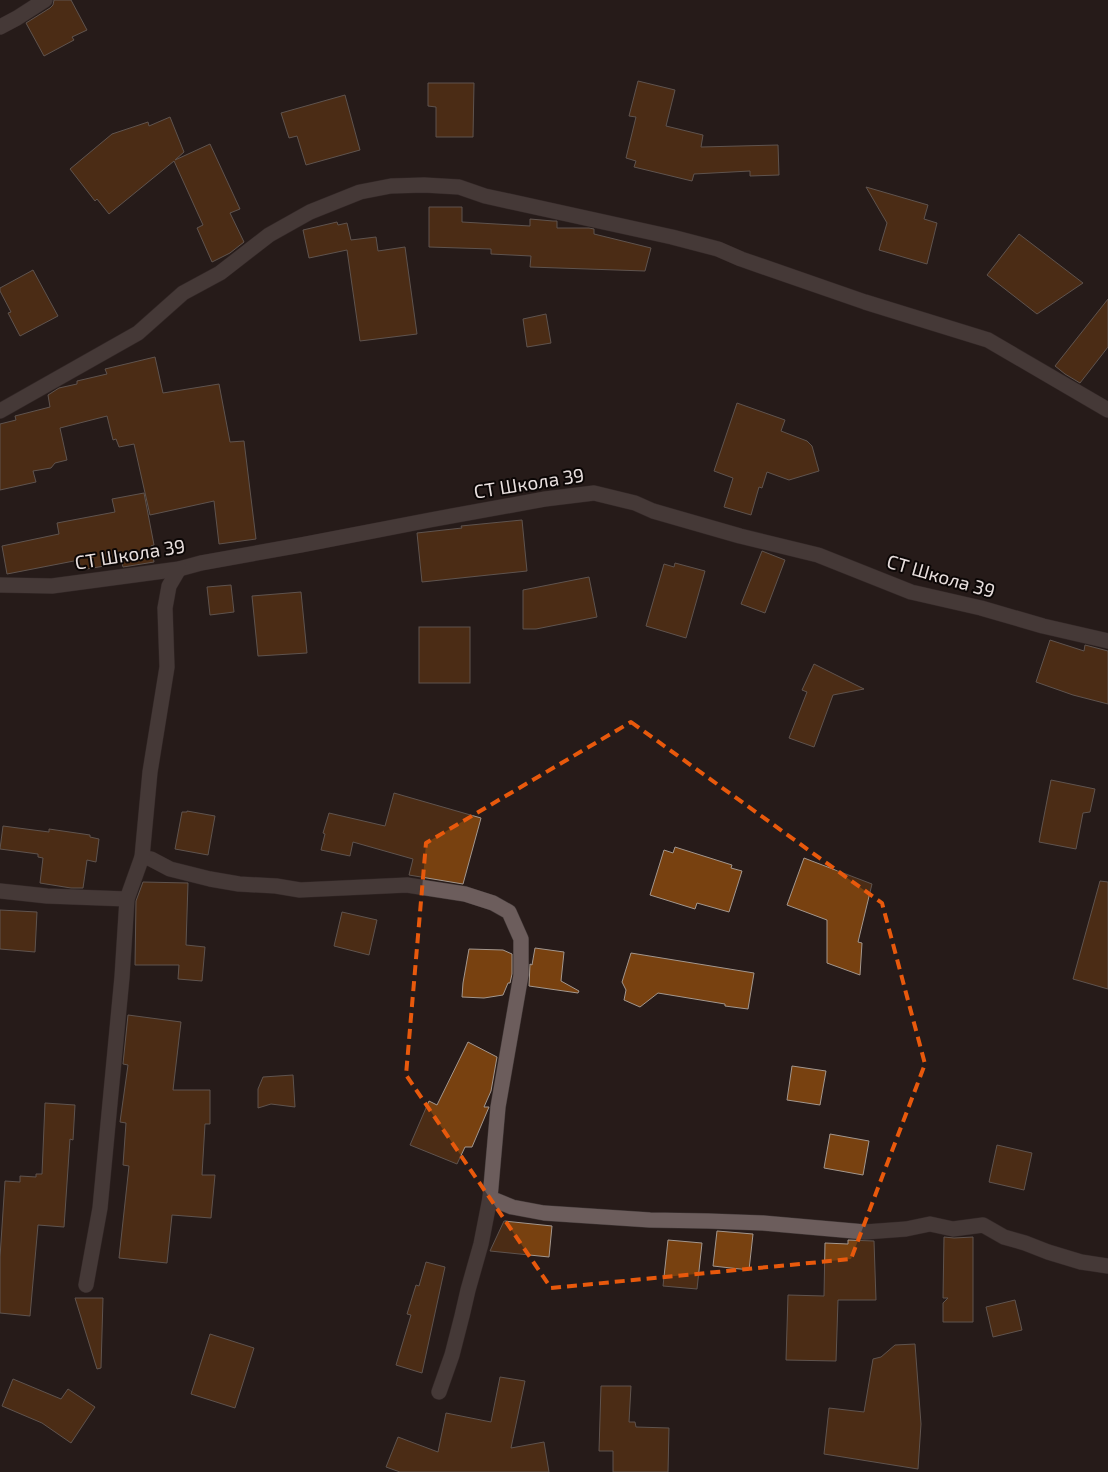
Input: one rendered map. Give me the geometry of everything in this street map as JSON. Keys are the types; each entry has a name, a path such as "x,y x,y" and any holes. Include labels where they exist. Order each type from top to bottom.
{"street":[{"path":"0,26 17,18 45,0"},
{"path":"0,411 138,334 183,293 220,273 269,235 310,212 360,192 392,186 424,185 459,187 485,196 718,249 741,259 856,299 988,340 1108,410"},
{"name":"СТ Школа 39","path":"0,585 52,586 179,569 200,562 545,499 594,492 635,503 654,512 818,555 911,592 1108,641"},
{"path":"86,1284 100,1208 128,899 142,857 152,763 166,666 164,608 170,586 179,569"},
{"path":"142,857 151,859 170,869 239,884 276,886 300,890 407,885 465,894 494,903 509,912 520,939 521,975 498,1107 490,1198 481,1244 452,1355 439,1392"},
{"path":"0,891 47,896 128,899"},
{"path":"490,1198 512,1207 544,1213 650,1220 763,1223 866,1232 906,1229 930,1224 953,1229 983,1225 1004,1237 1048,1252 1081,1262 1108,1266"}],"highlighted area":[{"path":"631,722 882,903 925,1064 851,1259 551,1288 406,1075 426,843"}],"building":[{"path":"54,0 71,0 87,30 72,37 74,40 44,56 26,23 50,8"},
{"path":"638,81 675,90 666,126 703,135 701,147 778,145 779,175 750,176 750,171 694,174 692,181 634,167 636,161 626,158 636,117 629,116"},
{"path":"428,83 474,83 473,137 436,137 436,107 428,106"},
{"path":"345,95 360,150 306,165 297,136 289,138 281,113"},
{"path":"170,117 184,152 175,160 210,144 240,209 230,213 244,242 230,253 212,262 197,228 203,225 174,161 109,214 97,199 95,201 70,169 112,134 148,122 149,126"},
{"path":"866,187 928,205 924,219 937,223 927,264 879,250 887,223"},
{"path":"429,207 462,207 462,222 530,226 530,219 557,221 557,228 594,229 594,234 651,248 645,271 530,267 531,256 491,254 491,249 429,247"},
{"path":"337,222 338,225 347,223 351,240 376,237 378,251 405,247 417,334 360,341 347,250 309,258 303,230"},
{"path":"1019,234 1083,283 1037,314 987,275"},
{"path":"33,270 58,316 20,336 8,313 11,312 0,288"},
{"path":"1108,299 1108,347 1080,383 1055,366"},
{"path":"546,314 551,343 527,347 523,319"},
{"path":"155,357 163,393 219,384 230,442 244,441 256,539 219,544 214,501 150,515 134,444 119,447 116,439 113,440 107,416 60,428 67,460 55,463 51,468 33,471 36,482 0,490 0,424 16,420 15,416 50,407 48,395 59,388 77,384 77,381 107,374 105,369"},
{"path":"737,403 785,420 781,431 807,441 812,446 819,471 789,480 767,472 762,488 759,487 751,515 724,507 733,478 714,471"},
{"path":"144,493 154,545 151,546 154,562 123,567 122,563 81,570 79,560 7,574 2,546 59,534 57,523 115,512 112,499"},
{"path":"522,520 527,571 422,582 417,533 462,528 461,526"},
{"path":"762,551 785,560 765,613 741,604"},
{"path":"675,563 705,571 686,638 646,626 664,564 674,567"},
{"path":"589,577 597,617 536,629 523,629 523,590"},
{"path":"231,585 234,612 210,615 207,587"},
{"path":"301,592 307,653 258,656 252,596"},
{"path":"419,627 470,627 470,683 419,683"},
{"path":"1050,640 1084,651 1085,645 1108,651 1108,704 1073,695 1036,682"},
{"path":"814,664 864,689 833,695 814,747 789,738 807,692 802,690"},
{"path":"1051,780 1095,789 1090,812 1083,813 1076,849 1039,842"},
{"path":"394,793 481,818 463,884 409,875 413,859 353,842 350,856 321,850 325,834 323,833 329,813 385,826"},
{"path":"187,811 215,816 208,855 175,849 182,812"},
{"path":"3,826 49,832 49,829 90,835 90,837 99,839 96,862 87,860 83,888 40,883 43,858 38,857 38,854 0,849"},
{"path":"675,847 732,865 731,868 742,871 729,912 697,903 695,909 650,895 664,850 673,853"},
{"path":"804,858 872,884 858,942 862,943 860,975 827,963 827,920 787,905"},
{"path":"1100,881 1108,882 1108,989 1073,979"},
{"path":"143,882 188,883 186,945 205,947 202,981 178,979 179,965 135,965 136,901"},
{"path":"0,910 37,912 35,952 0,949"},
{"path":"342,912 377,920 369,955 334,946"},
{"path":"535,948 564,952 561,981 579,991 578,993 529,986 530,964 532,965"},
{"path":"469,949 503,950 512,954 512,974 510,983 508,983 503,995 484,998 462,997"},
{"path":"631,953 754,973 748,1009 658,993 640,1007 624,1000 626,990 622,982"},
{"path":"128,1015 181,1022 173,1090 210,1090 210,1124 205,1124 202,1175 215,1175 211,1218 172,1215 167,1263 119,1258 129,1166 123,1165 126,1123 120,1122 128,1065 123,1064"},
{"path":"468,1042 497,1057 491,1091 484,1107 489,1107 472,1147 465,1147 457,1164 410,1145 429,1101 437,1105"},
{"path":"792,1066 826,1071 820,1105 787,1100"},
{"path":"293,1075 295,1107 271,1104 258,1108 258,1089 263,1077"},
{"path":"45,1103 75,1105 73,1140 70,1139 64,1227 38,1225 30,1316 0,1313 0,1257 5,1181 20,1182 20,1176 36,1177 36,1174 42,1174"},
{"path":"830,1134 869,1141 863,1175 824,1168"},
{"path":"997,1145 1032,1153 1024,1190 989,1182"},
{"path":"504,1221 552,1226 549,1257 490,1251"},
{"path":"717,1231 753,1234 749,1270 713,1266"},
{"path":"944,1237 973,1237 973,1322 943,1322 943,1303 948,1298 943,1298"},
{"path":"668,1240 702,1243 697,1289 663,1286"},
{"path":"848,1240 874,1241 876,1300 838,1300 836,1361 786,1360 788,1295 824,1296 825,1243 848,1244"},
{"path":"426,1262 445,1267 422,1373 396,1365 411,1315 407,1314 416,1285 419,1286"},
{"path":"75,1298 103,1298 101,1368 97,1369"},
{"path":"1015,1300 1022,1330 993,1337 986,1307"},
{"path":"210,1334 254,1348 235,1408 191,1394"},
{"path":"915,1344 921,1424 918,1469 824,1454 829,1408 864,1412 873,1359 881,1357 895,1345"},
{"path":"500,1377 525,1381 511,1448 544,1442 549,1472 400,1472 386,1467 398,1437 438,1452 446,1413 491,1422"},
{"path":"13,1379 61,1399 68,1389 95,1407 71,1443 42,1423 2,1406"},
{"path":"601,1386 631,1386 629,1422 635,1422 636,1427 669,1428 668,1472 613,1472 613,1451 599,1451"}]}
